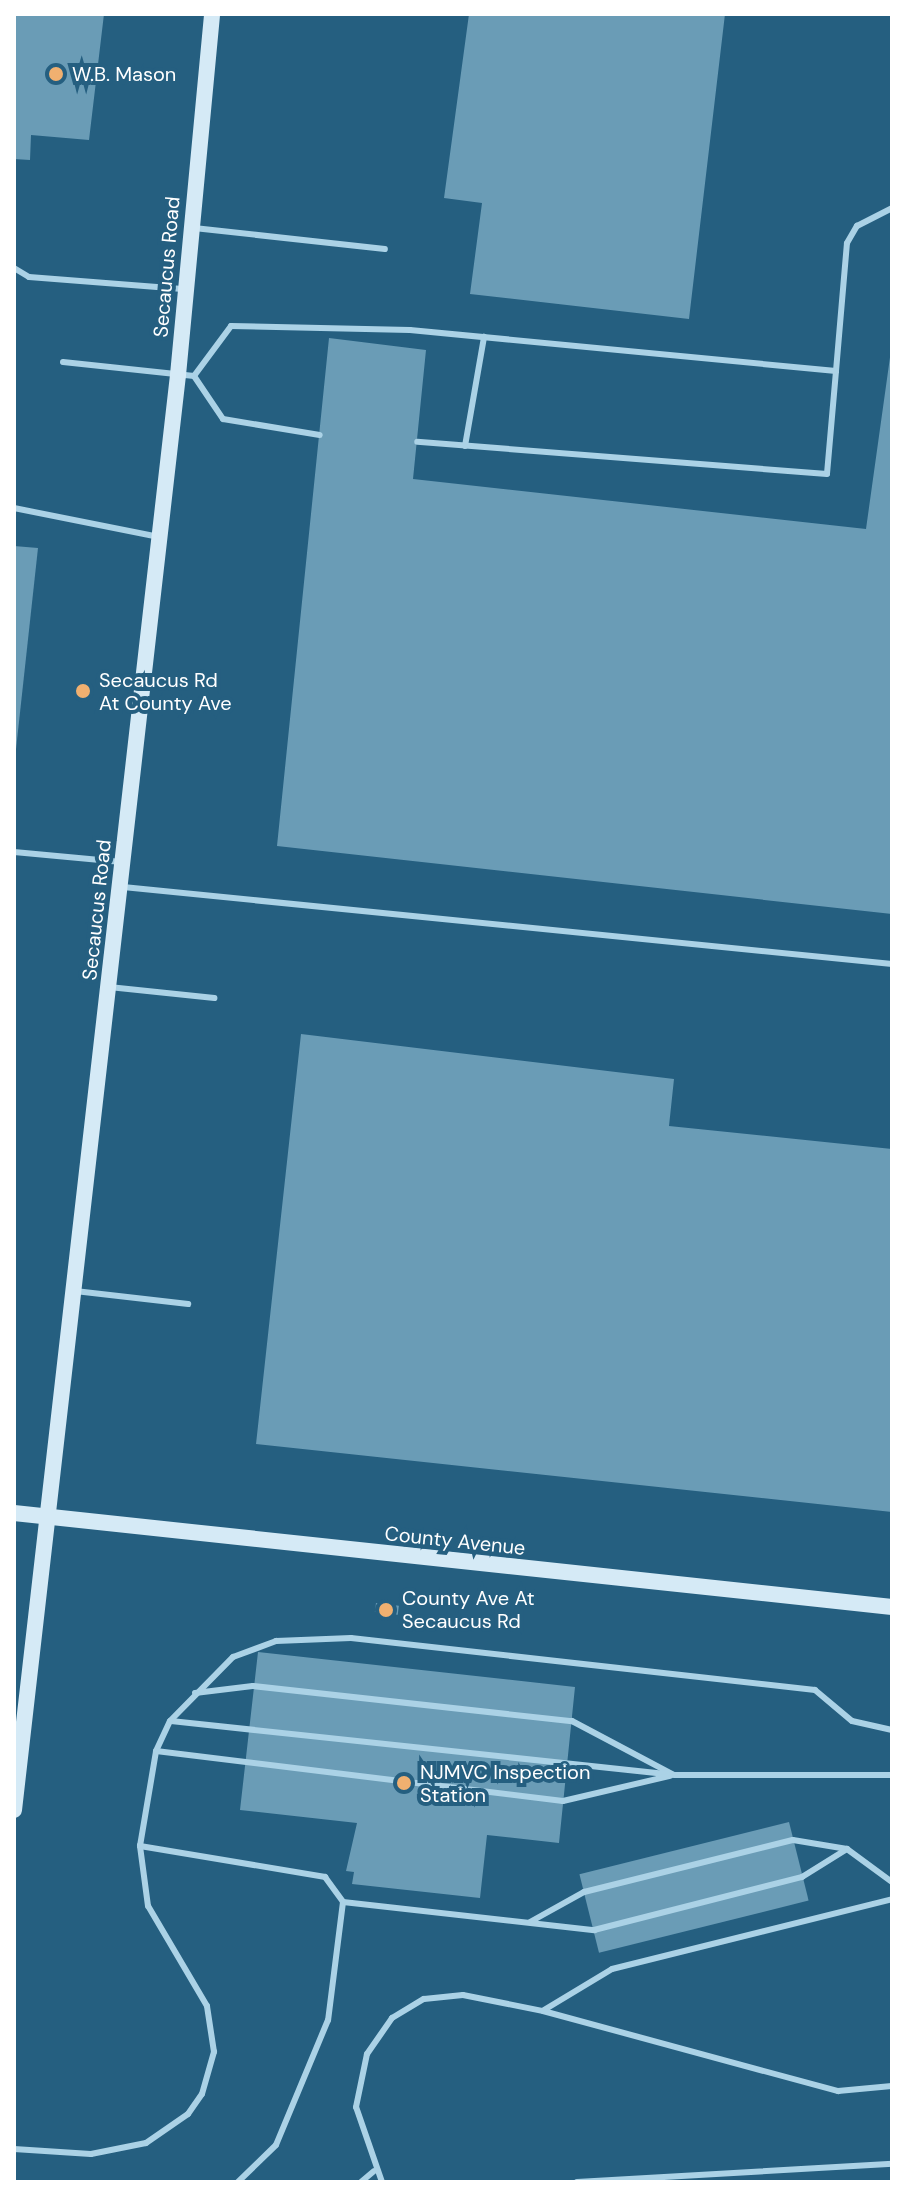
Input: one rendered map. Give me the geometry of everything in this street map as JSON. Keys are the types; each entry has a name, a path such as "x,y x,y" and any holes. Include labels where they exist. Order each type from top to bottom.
{"main road":[{"name":"Secaucus Road","path":"14,1810 159,537 186,376 185,289 212,14"},
{"name":"County Avenue","path":"14,1513 892,1607"}],"lane":[{"path":"417,442 827,474 847,243 857,226 892,208"},
{"path":"190,228 385,249"},
{"path":"14,268 29,277 185,289"},
{"path":"186,376 231,326 484,337 836,371"},
{"path":"465,446 484,337"},
{"path":"63,362 186,376 223,419 320,435"},
{"path":"14,508 159,537"},
{"path":"14,852 122,862"},
{"path":"119,887 892,964"},
{"path":"109,987 214,998"},
{"path":"75,1291 188,1304"},
{"path":"14,2149 91,2154 146,2143 188,2114 202,2094 214,2052 207,2006 148,1906 140,1846 156,1751 170,1721 192,1693 233,1657 276,1641 351,1638 815,1690 852,1721 892,1730"},
{"path":"192,1693 253,1686 572,1721 675,1775"},
{"path":"170,1721 675,1775 892,1775"},
{"path":"156,1751 563,1801 675,1775"},
{"path":"530,1922 584,1892 793,1840 847,1849 892,1882"},
{"path":"140,1846 325,1877 343,1902 328,2020 276,2145 238,2182"},
{"path":"343,1902 594,1930 802,1877 847,1849"},
{"path":"543,2011 612,1969 892,1899"},
{"path":"382,2182 374,2171 356,2107 367,2054 392,2018 424,1999 463,1995 543,2011 838,2091 892,2086"},
{"path":"577,2182 892,2164"},
{"path":"361,2182 374,2171"}],"building":[{"name":"W.B. Mason","path":"14,14 104,14 89,140 31,135 30,160 14,159"},
{"path":"469,14 725,14 689,319 470,294 482,203 444,198"},
{"path":"329,338 426,350 413,479 866,529 892,343 892,914 277,846"},
{"path":"14,546 38,548 16,749 14,749"},
{"path":"301,1034 674,1079 669,1126 892,1149 892,1512 256,1444"},
{"path":"376,1603 399,1606 398,1615 375,1612"},
{"name":"NJMVC Inspection Station","path":"258,1652 575,1687 559,1843 487,1835 480,1898 352,1884 354,1872 346,1871 357,1823 240,1810"},
{"path":"789,1822 809,1901 599,1953 579,1874"}],"place":[{"name":"W.B. Mason","path":"56,74"},
{"name":"Secaucus Rd At County Ave","path":"83,691"},
{"name":"County Ave At Secaucus Rd","path":"386,1610"},
{"name":"NJMVC Inspection Station","path":"404,1783"}]}
